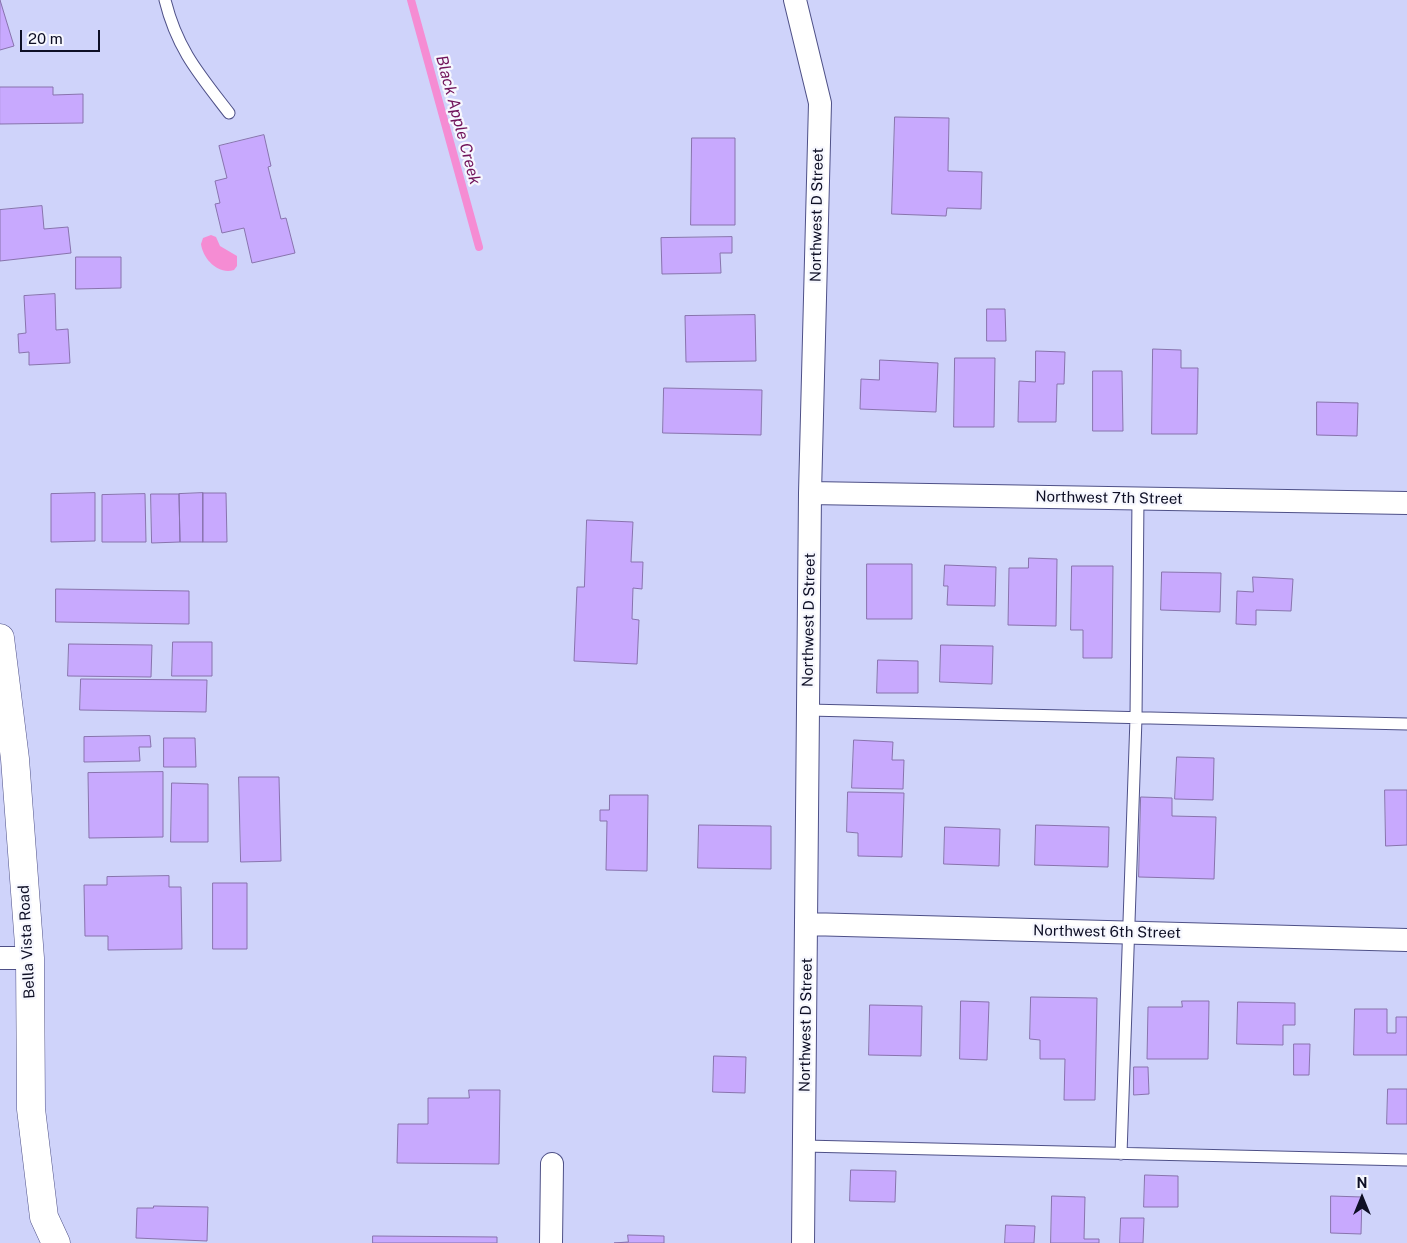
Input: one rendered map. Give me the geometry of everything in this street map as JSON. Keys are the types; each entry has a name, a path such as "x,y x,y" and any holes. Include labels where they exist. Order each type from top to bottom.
{"street":[{"name":"Northwest D Street","path":"795,0 820,103 810,492 803,1243"},
{"name":"Northwest 7th Street","path":"810,492 1407,503"},
{"name":"Bella Vista Road","path":"0,638 15,759 30,958 31,1109 44,1217 56,1243"},
{"name":"Northwest 6th Street","path":"807,924 1407,940"},
{"path":"0,958 30,958"},
{"path":"551,1243 552,1164"}],"lane":[{"path":"165,0 178,41 189,62 229,113"},
{"path":"1121,1154 1127,933 1136,718 1138,498"},
{"path":"808,710 1407,724"},
{"path":"804,1146 1407,1160"}],"shaded area":[{"path":"211,235 216,237 220,246 237,256 237,266 234,270 222,270 208,260 201,244 203,238"}],"building":[{"path":"0,0 14,46 0,50"},
{"path":"0,87 53,87 53,95 83,94 83,123 0,124"},
{"path":"895,117 949,118 948,171 982,172 981,209 947,208 946,216 892,214"},
{"path":"264,135 271,166 268,167 281,219 286,218 295,253 252,263 244,228 222,233 215,204 220,203 215,181 227,178 219,146"},
{"path":"692,138 735,138 735,225 691,225"},
{"path":"42,206 44,229 68,227 71,253 0,261 0,210"},
{"path":"732,237 732,253 720,253 721,273 662,274 661,238"},
{"path":"76,257 121,257 121,288 76,289"},
{"path":"55,294 56,330 68,329 70,363 29,365 29,352 19,353 18,334 26,333 24,296"},
{"path":"987,309 1005,309 1006,341 987,341"},
{"path":"755,315 756,361 686,362 685,316"},
{"path":"1153,349 1181,350 1181,368 1198,368 1197,434 1152,434"},
{"path":"1036,351 1065,352 1064,384 1057,384 1056,422 1018,422 1019,381 1035,382"},
{"path":"955,358 995,358 994,427 954,427"},
{"path":"880,360 938,363 936,412 860,409 861,379 879,380"},
{"path":"1093,371 1122,371 1123,431 1093,431"},
{"path":"664,388 762,390 761,435 663,433"},
{"path":"1317,402 1358,403 1357,436 1317,435"},
{"path":"95,493 95,541 51,542 51,494"},
{"path":"203,493 226,493 227,542 203,542"},
{"path":"203,493 203,542 180,542 179,494"},
{"path":"145,494 146,542 102,542 102,495"},
{"path":"151,494 179,494 180,542 152,543"},
{"path":"587,520 633,522 631,562 643,562 642,589 633,588 632,619 639,620 637,664 574,661 577,587 584,587"},
{"path":"1029,558 1057,559 1056,626 1008,625 1009,568 1028,568"},
{"path":"867,564 912,564 912,619 867,619"},
{"path":"945,565 996,567 995,606 947,605 948,586 944,586"},
{"path":"1072,566 1113,566 1112,658 1083,658 1083,630 1071,630"},
{"path":"1162,572 1221,573 1220,612 1161,610"},
{"path":"1253,577 1293,579 1291,611 1256,610 1256,625 1236,624 1237,591 1253,592"},
{"path":"56,589 189,591 189,624 56,622"},
{"path":"173,642 212,642 212,676 172,676"},
{"path":"69,644 152,645 151,677 68,676"},
{"path":"941,645 993,646 992,684 940,682"},
{"path":"878,660 918,661 918,693 877,693"},
{"path":"81,679 207,680 206,712 80,710"},
{"path":"150,736 151,747 139,747 140,761 84,762 84,737"},
{"path":"164,738 195,738 196,767 164,767"},
{"path":"854,740 893,742 892,760 904,760 903,789 852,788"},
{"path":"1177,757 1214,758 1213,800 1175,799"},
{"path":"163,772 163,837 89,838 88,773"},
{"path":"239,777 279,777 281,861 241,862"},
{"path":"172,783 208,784 208,842 171,842"},
{"path":"1385,790 1407,790 1407,845 1386,846"},
{"path":"848,792 904,793 902,857 858,856 858,833 847,832"},
{"path":"610,795 648,795 647,871 606,870 607,821 600,821 600,810 609,810"},
{"path":"1141,797 1172,798 1172,816 1216,817 1214,879 1139,877"},
{"path":"699,825 771,826 771,869 698,868"},
{"path":"1036,825 1109,827 1108,867 1035,865"},
{"path":"945,827 1000,829 999,866 944,864"},
{"path":"169,876 169,887 181,887 182,949 108,950 108,936 85,936 84,885 107,885 107,877"},
{"path":"213,883 247,883 247,949 213,949"},
{"path":"1031,997 1097,998 1095,1100 1064,1100 1065,1059 1040,1059 1040,1040 1030,1039"},
{"path":"961,1001 989,1002 987,1060 960,1059"},
{"path":"1182,1001 1209,1001 1208,1059 1147,1059 1148,1007 1182,1007"},
{"path":"1238,1002 1295,1003 1295,1025 1283,1025 1283,1045 1237,1044"},
{"path":"870,1005 922,1006 921,1056 869,1055"},
{"path":"1355,1009 1387,1009 1387,1033 1396,1033 1396,1017 1407,1017 1407,1055 1354,1055"},
{"path":"1294,1044 1310,1044 1309,1075 1294,1075"},
{"path":"714,1056 746,1057 745,1093 713,1092"},
{"path":"1134,1067 1148,1067 1149,1094 1134,1095"},
{"path":"1388,1089 1407,1089 1407,1124 1387,1124"},
{"path":"469,1090 500,1090 499,1164 397,1163 398,1124 428,1124 428,1098 469,1098"},
{"path":"851,1170 896,1171 895,1202 850,1201"},
{"path":"1145,1175 1178,1176 1178,1207 1144,1207"},
{"path":"1052,1196 1085,1197 1084,1239 1099,1239 1099,1243 1051,1243"},
{"path":"1331,1196 1362,1197 1361,1234 1331,1233"},
{"path":"154,1206 208,1207 207,1241 136,1238 137,1208 153,1208"},
{"path":"1121,1218 1144,1218 1143,1243 1120,1243"},
{"path":"1006,1225 1035,1226 1034,1243 1005,1243"},
{"path":"628,1235 664,1236 664,1243 614,1243 628,1242"},
{"path":"373,1236 497,1237 497,1243 373,1243"}],"waterway":[{"name":"Black Apple Creek","path":"411,0 479,247"}]}
